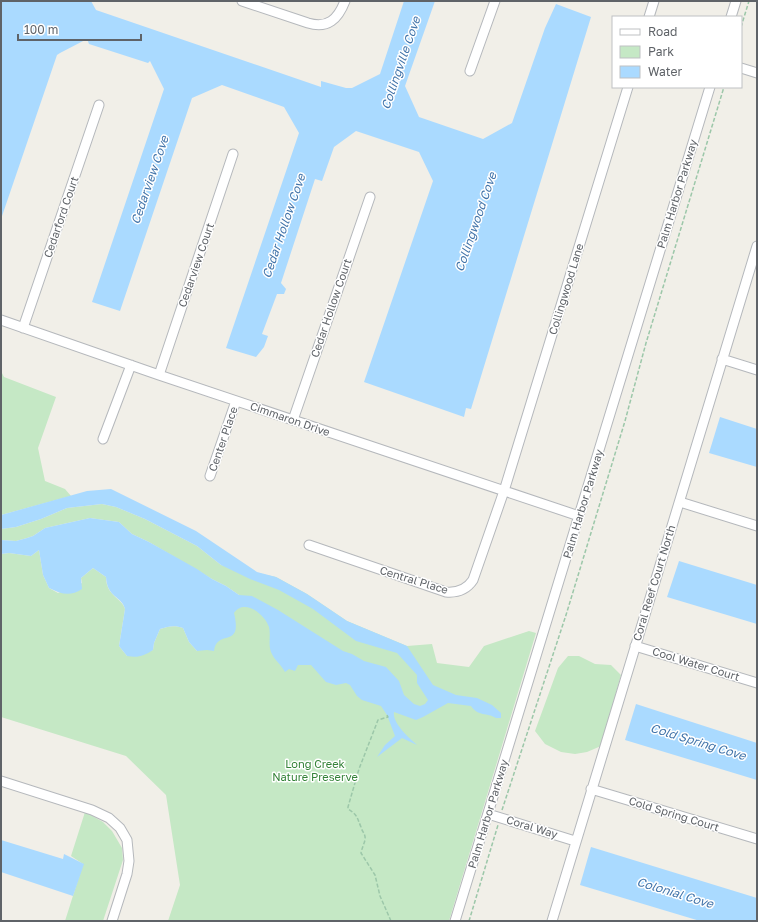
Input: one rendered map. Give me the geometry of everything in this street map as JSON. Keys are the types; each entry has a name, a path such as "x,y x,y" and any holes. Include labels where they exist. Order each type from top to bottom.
{"street":[{"path":"242,1 318,25 326,24 334,19 341,10 345,1"},
{"path":"470,71 494,1"},
{"path":"649,16 654,1"},
{"path":"731,16 736,1"},
{"path":"742,68 757,73"},
{"name":"Collingwood Lane","path":"504,491 628,88"},
{"name":"Palm Harbor Parkway","path":"455,921 710,88"},
{"name":"Cedarford Court","path":"23,328 99,105"},
{"name":"Cedarview Court","path":"159,375 233,154"},
{"name":"Cedar Hollow Court","path":"293,420 370,198"},
{"name":"Coral Reef Court North","path":"552,921 575,840 680,502 757,246"},
{"name":"Cimmaron Drive","path":"1,320 159,375 579,516"},
{"path":"722,359 757,370"},
{"path":"103,439 131,365"},
{"name":"Center Place","path":"210,476 236,401"},
{"name":"Central Place","path":"309,545 434,588 450,592 459,591 471,584 475,576 504,491"},
{"path":"680,502 757,526"},
{"name":"Cool Water Court","path":"635,646 757,683"},
{"path":"1,782 92,810 109,818 120,828 127,840 129,861 127,874 112,921"},
{"name":"Cold Spring Court","path":"591,789 757,839"},
{"name":"Coral Way","path":"488,814 575,840"}],"path":[{"path":"742,24 749,1"},
{"path":"503,809 568,608 646,343 724,88"},
{"path":"387,715 388,717 378,720 359,770 348,809 354,813 358,819 361,829 365,834 362,852 375,875 380,896 391,921"},
{"path":"469,921 498,826"}],"green space":[{"path":"1,371 4,377 56,397 38,448 45,481 65,489 71,496 1,515"},
{"name":"Long Creek Nature Preserve","path":"102,504 116,507 145,519 197,546 221,565 276,577 307,594 347,621 407,646 432,644 437,663 469,667 484,646 529,631 536,633 449,921 168,921 180,885 166,795 126,756 1,717 1,554 9,553 31,556 39,550 43,575 49,588 58,593 82,583 81,578 93,568 106,577 111,593 121,602 125,609 119,646 127,656 153,650 154,643 160,629 172,626 183,628 189,642 197,651 239,595 149,542 132,534 119,522 90,518 45,528 33,536 16,541 1,540 1,529 16,527 41,519 67,508"},
{"path":"568,656 579,656 595,664 611,665 621,675 601,746 587,752 575,754 561,752 545,744 535,731 558,668"},
{"path":"85,812 103,822 112,831 122,848 123,860 103,921 65,921 83,864 71,856"}],"water":[{"path":"1,1 91,1 96,10 321,87 321,81 346,88 352,88 380,74 404,1 435,1 405,86 419,117 483,139 512,123 545,28 556,4 591,17 471,409 466,408 464,417 364,382 433,181 419,152 356,131 334,147 322,181 315,179 281,283 286,289 284,294 277,294 262,334 268,336 264,347 256,357 226,348 299,133 284,107 222,85 192,98 120,311 92,302 164,89 150,61 148,63 89,44 87,39 57,55 1,219"},
{"path":"720,417 757,429 757,467 709,453"},
{"path":"111,489 196,531 257,572 276,577 307,594 347,621 407,646 433,685 456,695 477,698 492,705 501,713 501,718 496,718 477,712 471,706 448,703 416,720 394,712 398,725 417,745 402,738 377,757 385,745 395,736 387,715 381,706 362,700 357,696 350,685 346,683 336,685 326,682 311,665 298,665 295,671 289,669 285,672 271,652 270,630 267,622 259,613 248,607 238,609 234,613 236,624 235,631 232,635 216,644 214,651 197,651 189,642 183,628 172,626 160,629 154,643 153,650 147,654 134,657 127,656 119,646 125,609 121,601 109,589 106,577 93,568 81,578 82,589 78,592 66,594 58,592 49,588 43,575 39,550 31,556 9,553 1,554 1,540 16,541 33,536 45,528 90,518 119,522 132,534 197,569 239,595 252,596 278,610 343,651 364,661 386,667 399,681 404,695 414,704 420,706 425,704 428,700 417,683 417,675 397,653 356,641 313,609 279,590 250,579 221,565 197,546 145,519 116,507 102,504 67,508 41,519 16,527 1,529 1,515 87,491"},
{"path":"679,561 757,585 757,624 667,597"},
{"name":"Cold Spring Cove","path":"636,704 757,743 757,780 625,740"},
{"path":"1,840 63,859 64,854 84,864 73,896 1,872"},
{"name":"Colonial Cove","path":"591,847 757,898 757,921 700,921 580,885"}],"water label":[{"name":"Collingville Cove","path":"401,63"},
{"name":"Cedarview Cove","path":"150,180"},
{"name":"Collingwood Cove","path":"476,222"},
{"name":"Cedar Hollow Cove","path":"284,226"}]}
